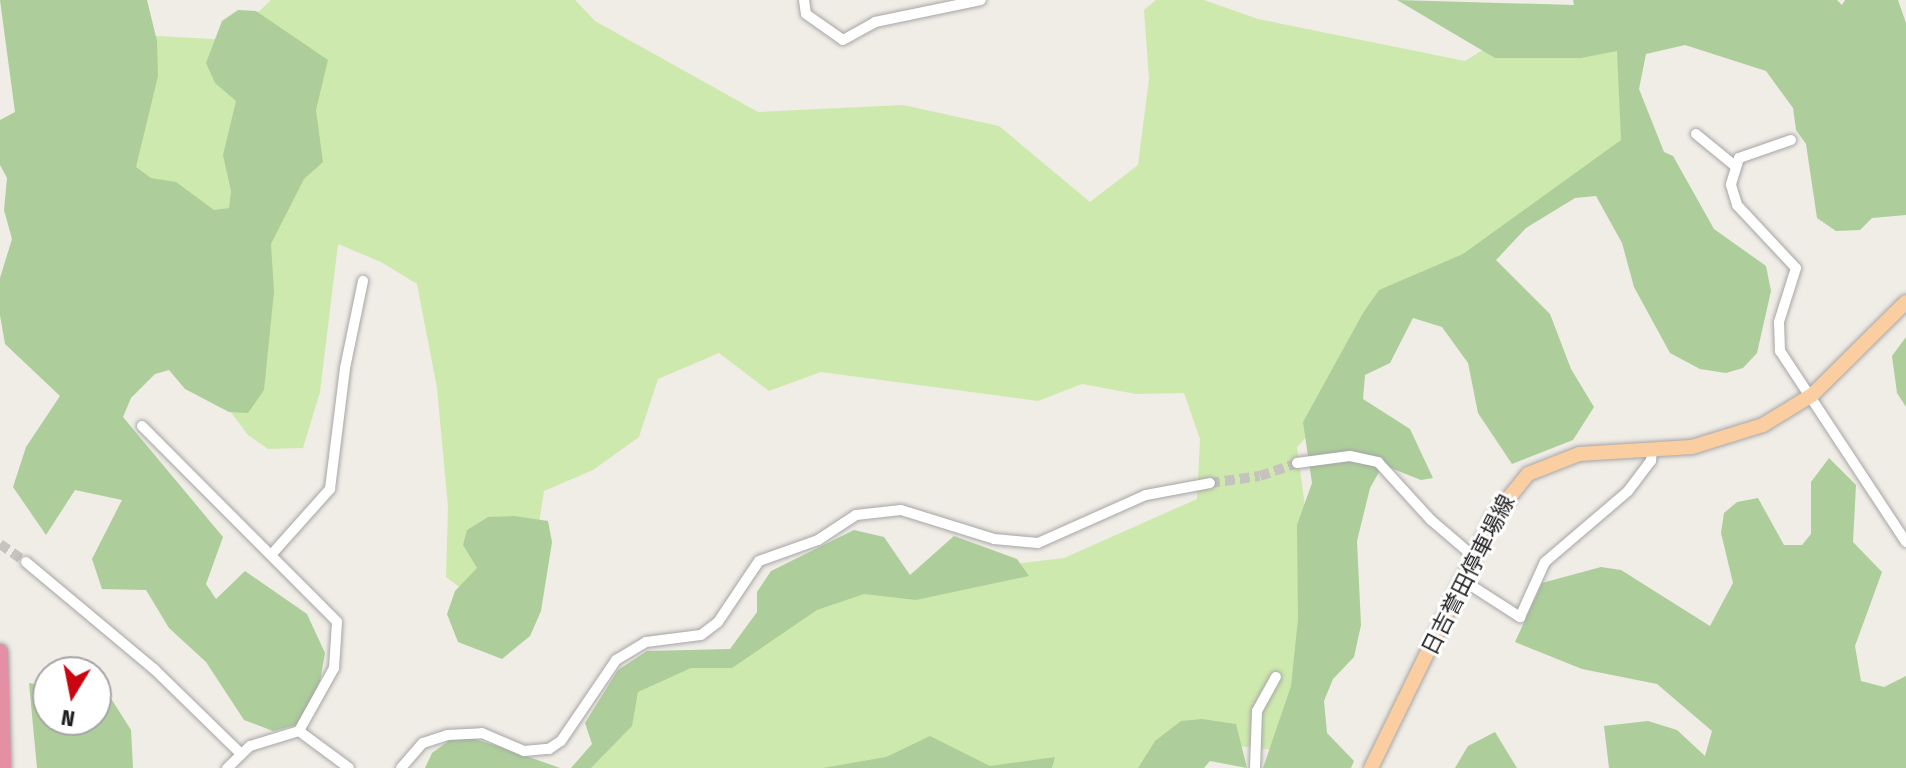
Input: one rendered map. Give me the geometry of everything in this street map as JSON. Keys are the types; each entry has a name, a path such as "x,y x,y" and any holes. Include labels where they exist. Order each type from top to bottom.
{"highway":[{"path":"0,652 3,768"}],"main road":[{"name":"日吉誉田停車場線","path":"1371,768 1464,581 1473,556 1501,504 1528,474 1579,454 1692,447 1763,425 1812,395 1906,302"}],"street":[{"path":"804,0 806,14 843,40 875,22 981,0"},
{"path":"1696,134 1735,166"},
{"path":"1791,140 1753,152 1735,166 1731,185 1737,205 1796,268 1778,336 1780,351 1812,395 1906,542"},
{"path":"271,555 330,489 345,368 363,281"},
{"path":"142,426 337,622 339,638 334,668 299,731 241,754 227,768"},
{"path":"1464,581 1520,617 1545,562 1628,491 1651,461 1652,450"},
{"path":"1297,463 1350,456 1378,462 1473,556"},
{"path":"401,768 423,743 447,735 482,733 532,753 549,749 561,741 616,660 646,642 701,635 718,622 759,561 818,540 856,515 901,510 994,539 1038,543 1146,495 1210,483"},
{"path":"26,562 154,669 241,754"},
{"path":"1255,768 1257,711 1276,677"},
{"path":"299,731 349,768"}],"green space":[{"path":"0,0 147,0 157,41 158,76 136,167 151,178 176,182 214,210 229,208 231,191 223,155 236,101 215,83 206,63 222,21 238,10 256,11 328,60 316,110 323,162 304,179 271,244 274,292 264,390 248,413 229,412 185,389 169,370 155,374 131,398 123,417 223,537 206,584 216,599 245,571 307,614 325,653 320,681 300,724 273,731 244,720 206,662 169,628 146,590 102,589 92,559 122,500 75,490 46,535 13,487 26,447 60,396 5,344 0,315 0,278 12,239 4,210 7,178 0,165 0,120 15,112"},
{"path":"271,0 575,0 595,21 758,112 903,105 999,126 1090,202 1138,165 1149,79 1144,10 1156,0 1204,0 1258,19 1465,61 1502,38 1631,39 1631,160 1425,292 1333,409 1297,447 1312,559 1284,751 1210,743 1159,768 583,768 648,666 725,658 764,626 876,581 1064,558 1197,499 1200,439 1184,393 1136,394 1082,384 1038,401 821,372 769,391 719,353 658,379 639,437 593,470 544,491 536,543 485,606 446,577 448,507 437,388 417,284 381,262 338,244 320,392 303,448 268,449 248,435 203,375 53,39 122,34 229,40"},
{"path":"1397,0 1574,5 1573,0 1837,0 1842,5 1845,0 1898,0 1906,23 1906,215 1872,218 1860,230 1836,231 1817,218 1806,144 1796,130 1793,108 1766,71 1685,45 1646,54 1639,89 1664,152 1673,156 1714,229 1766,266 1771,291 1757,353 1743,368 1726,373 1700,369 1670,353 1634,287 1622,243 1596,196 1575,198 1526,228 1496,260 1550,314 1571,369 1594,407 1573,440 1512,464 1478,413 1468,363 1442,327 1413,318 1390,363 1365,375 1363,399 1410,429 1433,478 1421,480 1383,465 1370,488 1357,541 1361,625 1354,657 1333,679 1324,701 1327,733 1354,761 1351,768 1263,768 1291,686 1298,619 1297,525 1312,483 1303,422 1363,313 1379,290 1463,254 1621,140 1617,51 1581,58 1495,58"},
{"path":"1906,337 1906,407 1897,393 1892,356"},
{"path":"1829,458 1856,485 1853,542 1882,572 1855,646 1861,681 1884,687 1906,676 1906,768 1609,768 1604,726 1648,721 1677,730 1705,756 1712,731 1657,684 1582,669 1515,642 1542,583 1601,567 1621,570 1710,626 1733,583 1721,533 1724,513 1737,502 1758,498 1784,545 1802,545 1811,534 1811,482"},
{"path":"514,516 548,521 552,542 541,611 530,636 502,659 458,642 447,614 455,591 477,568 463,545 467,530 488,517"},
{"path":"854,530 884,537 910,575 954,536 1017,559 1029,576 916,600 864,594 817,610 732,668 691,668 638,692 632,726 591,768 571,768 592,744 585,723 618,670 647,651 730,649 757,612 757,592 771,571"},
{"path":"29,683 32,683 32,715"},
{"path":"112,700 131,730 133,768 37,768 34,736 112,736"},
{"path":"1202,719 1236,724 1247,768 1210,761 1204,768 1138,768 1155,741 1181,721"},
{"path":"1495,732 1517,768 1455,768 1468,746"},
{"path":"458,734 560,768 425,768 432,753"},
{"path":"930,736 990,766 1055,757 1052,768 823,768 886,757"}],"tunnel":[{"path":"1210,483 1260,476 1297,463"},
{"path":"0,544 26,562"}]}
